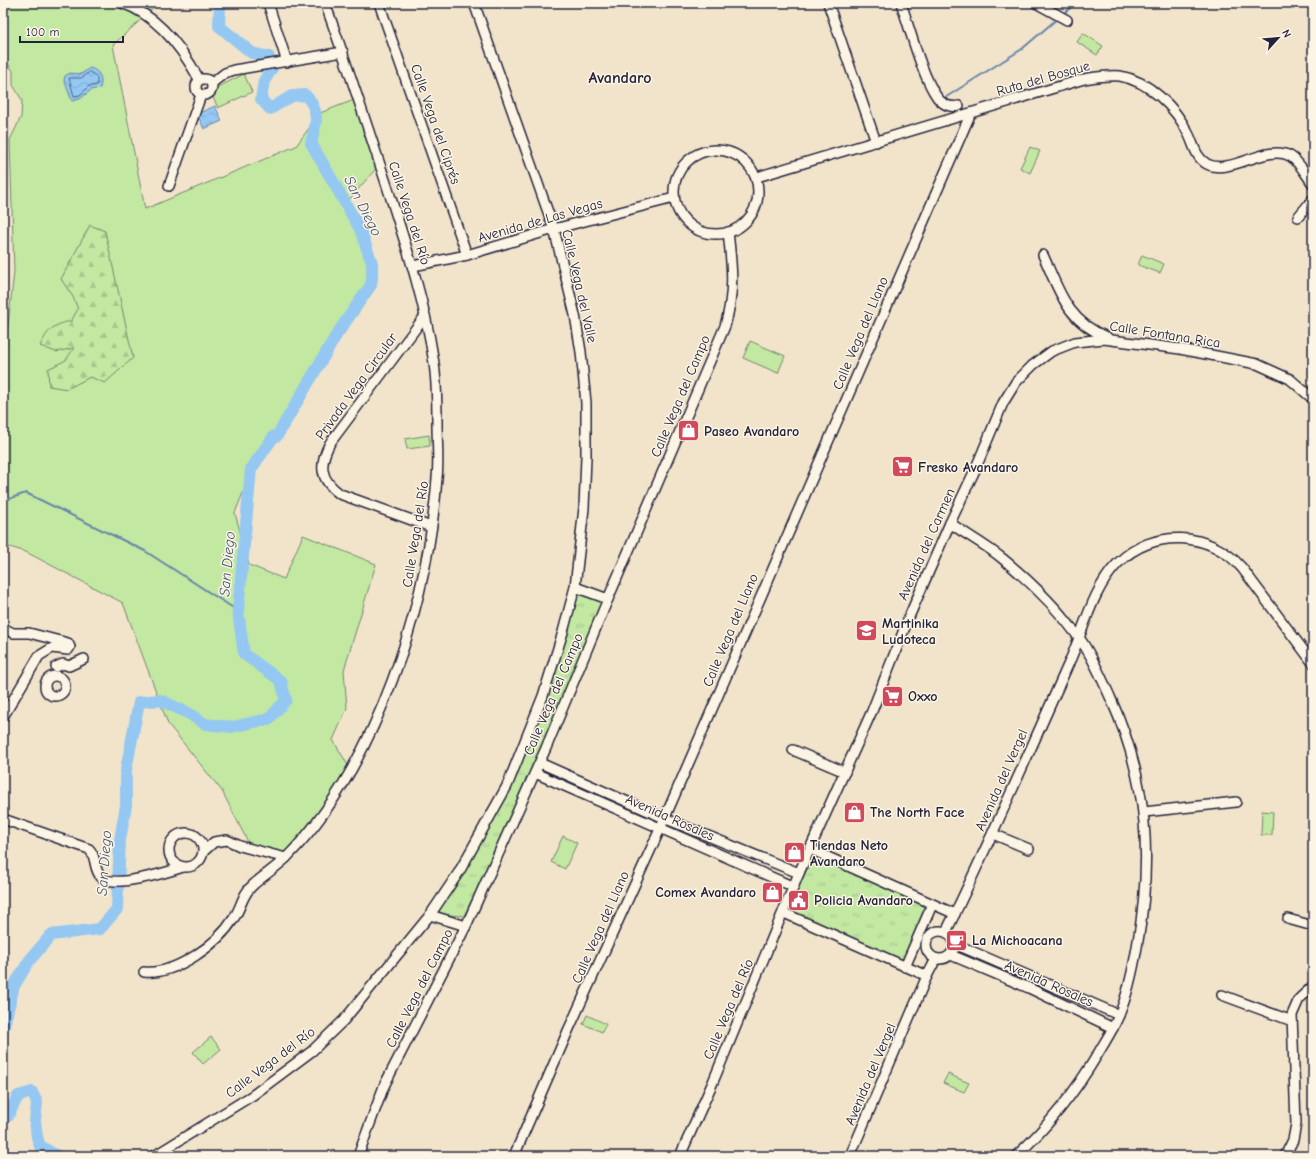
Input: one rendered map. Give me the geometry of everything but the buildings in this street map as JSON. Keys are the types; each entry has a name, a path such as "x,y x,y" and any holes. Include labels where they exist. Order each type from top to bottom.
{"street":[{"path":"122,3 141,10 154,22 186,54 199,79"},
{"path":"268,3 288,62"},
{"name":"Calle Vega del Río","path":"144,972 157,973 203,951 222,934 236,916 244,894 250,886 286,858 319,819 350,772 374,727 417,605 424,578 438,478 436,385 425,316 412,266 343,52 325,3"},
{"name":"Calle Vega del Ciprés","path":"379,3 467,255"},
{"name":"Calle Vega del Valle","path":"474,3 554,229 574,315 585,379 586,457 584,508 575,587"},
{"path":"828,3 876,142"},
{"path":"901,3 922,65 937,97 948,106 959,106"},
{"path":"1036,3 1067,20"},
{"path":"201,95 210,92 212,83 225,73 234,70 343,52"},
{"name":"Ruta del Bosque","path":"757,177 970,115 1084,79 1120,76 1144,86 1168,106 1179,118 1189,134 1197,155 1209,164 1223,167 1252,158 1284,154 1296,161 1313,184"},
{"path":"199,79 204,78 212,83"},
{"path":"199,79 195,88 201,95"},
{"path":"169,186 201,95"},
{"name":"Calle Vega del Llano","path":"514,1156 568,1031 660,829 970,115"},
{"path":"714,150 728,151 741,156 751,165 757,177 760,194 754,212 741,225 728,232 712,234 701,232 682,219 676,209 674,198 675,184 680,172 689,161 708,152 714,150"},
{"name":"Avenida de Las Vegas","path":"412,266 467,255 554,229 674,198"},
{"path":"1298,217 1313,199"},
{"name":"Calle Vega del Campo","path":"358,1156 384,1086 466,926 534,773 540,763 608,599 725,326 729,312 733,275 728,232"},
{"path":"1043,255 1072,314 1091,330 1114,340"},
{"name":"Privada Vega Circular","path":"425,316 330,443 322,459 321,466 326,479 340,494 431,527"},
{"name":"Calle Fontana Rica","path":"1003,403 1024,373 1052,351 1084,340 1114,340 1180,349 1256,364 1290,379 1313,399"},
{"name":"Avenida del Carmen","path":"799,873 845,772 950,523 975,470 1003,403"},
{"path":"950,523 1002,558 1044,596 1080,639 1098,672 1121,722 1134,764 1144,812 1146,867 1142,915 1135,956 1119,1015 1113,1028 1071,1097 1040,1134 1016,1156"},
{"name":"Avenida del Vergel","path":"946,932 993,834 1080,639 1098,594 1113,568 1133,551 1149,543 1166,539 1188,538 1216,546 1236,561 1313,663"},
{"path":"575,587 608,599"},
{"name":"Calle Vega del Campo","path":"430,915 459,872 513,774 550,675 575,587"},
{"path":"3,628 13,633 39,635 68,643 70,646 68,650 52,648 42,653 35,661 3,717"},
{"path":"52,648 54,671 63,664 69,666 84,659"},
{"path":"793,750 845,772"},
{"name":"Avenida Rosales","path":"540,763 664,818 799,873"},
{"name":"Avenida Rosales","path":"534,773 794,887"},
{"path":"1144,812 1236,802"},
{"path":"3,820 89,849 93,854 94,863 98,873 103,879 117,882 171,871 196,864 204,851 214,842 227,840 240,846 286,858"},
{"path":"183,867 174,862 170,853 171,843 178,835 188,833 197,837 204,851"},
{"path":"993,834 1029,849"},
{"path":"810,849 932,906 955,914"},
{"name":"Calle Vega del Río","path":"680,1156 784,913 799,873"},
{"path":"905,967 923,938 932,906"},
{"path":"784,913 927,976"},
{"path":"430,915 466,926"},
{"name":"Calle Vega del Río","path":"154,1156 253,1095 312,1051 344,1020 430,915"},
{"path":"1288,919 1313,926"},
{"path":"938,931 946,932 951,936 955,944 951,955 944,959 936,959 932,957 926,949 923,938 938,931"},
{"name":"Avenida Rosales","path":"955,944 1119,1015"},
{"name":"Avenida Rosales","path":"951,955 1029,988 1113,1028"},
{"name":"Avenida del Vergel","path":"850,1156 927,976 936,959"},
{"path":"1029,988 1033,979"},
{"path":"1285,1156 1293,1140 1296,1124 1292,1021 1294,1009 1299,999 1313,986"},
{"path":"1222,995 1292,1021"}],"green space":[{"path":"3,3 159,3 113,45 145,209 296,146 320,113 354,100 379,165 348,201 362,228 374,262 373,286 338,335 277,438 274,438 252,470 235,513 249,565 284,579 303,535 376,564 344,670 347,708 333,740 352,772 283,855 249,844 222,791 168,724 123,603 26,552 3,545 3,370 14,272 10,140 21,117 22,100 13,85 13,71 3,57"},
{"path":"1083,33 1103,46 1097,55 1077,42"},
{"path":"244,74 252,92 218,108 210,91"},
{"path":"1030,147 1040,151 1030,173 1020,168"},
{"path":"90,225 105,231 133,358 105,383 90,377 67,389 49,386 48,369 66,360 74,348 56,352 40,346 51,329 59,324 71,321 78,309 73,297 61,279"},
{"path":"1142,255 1164,264 1160,273 1138,265"},
{"path":"750,341 785,356 778,373 743,358"},
{"path":"429,435 430,446 407,449 405,439"},
{"path":"576,589 607,601 545,743 526,779 490,864 464,916 433,914 509,787"},
{"path":"1262,811 1273,812 1272,835 1261,835"},
{"path":"563,836 577,843 565,869 551,862"},
{"path":"814,853 929,905 903,965 788,912"},
{"path":"587,1015 606,1024 602,1032 583,1024"},
{"path":"211,1037 221,1049 203,1064 193,1052"},
{"path":"948,1074 969,1083 964,1092 943,1083"}],"water":[{"path":"90,68 100,75 100,88 91,90 80,99 72,101 64,80 65,76 70,73 81,74"},
{"path":"215,106 222,121 204,129 197,114"}],"waterway":[{"name":"San Diego","path":"3,1029 14,986 29,961 51,935 100,929 117,909 120,840 126,805 126,770 139,702 160,700 188,713 205,724 232,727 269,719 286,700 281,681 244,654 238,611 251,469 274,436 277,436 337,334 371,285 372,263 360,229 311,143 316,123 313,106 305,95 292,96 270,109 261,99 264,81 272,68 269,57 252,53 219,26 220,3"},
{"path":"1063,14 1076,3"},
{"path":"943,99 1022,49 1058,18"},
{"path":"3,501 26,493 145,551 238,611"},
{"name":"San Diego","path":"3,1117 8,1116 18,1096 32,1092 37,1103 35,1121 40,1146 57,1156"}],"place":[{"name":"Paseo Avandaro","path":"688,431"},
{"name":"Fresko Avandaro","path":"903,467"},
{"name":"Martinika Ludoteca","path":"866,631"},
{"name":"Oxxo","path":"893,696"},
{"name":"The North Face","path":"855,812"},
{"name":"Tiendas Neto Avandaro","path":"795,853"},
{"name":"Comex Avandaro","path":"772,892"},
{"name":"Policia Avandaro","path":"799,900"},
{"name":"La Michoacana","path":"957,940"}],"district":[{"name":"Avandaro","path":"620,77"}]}
